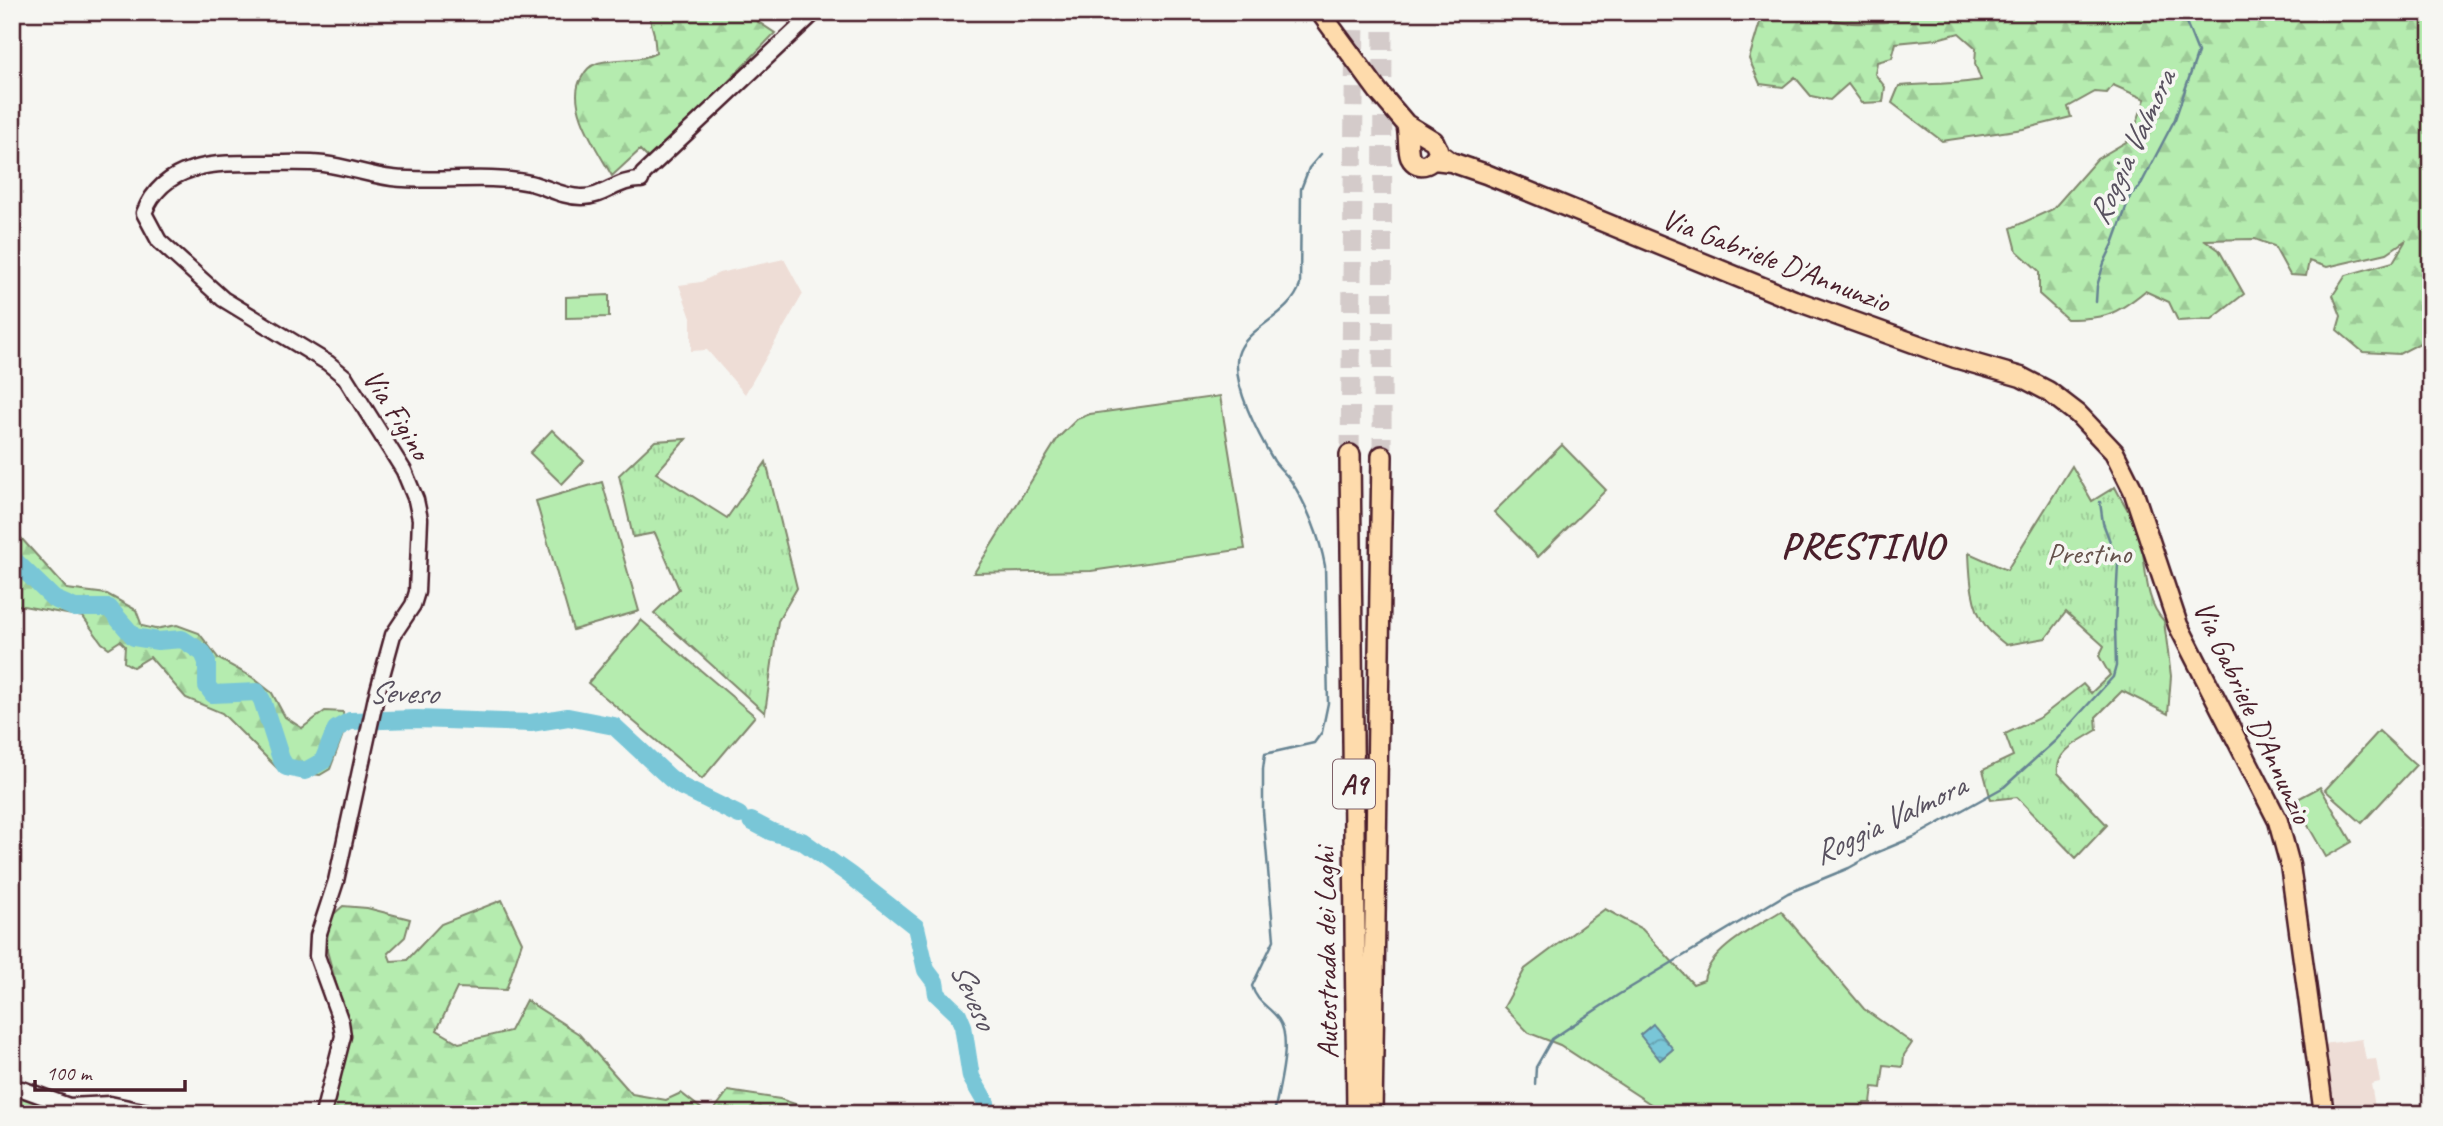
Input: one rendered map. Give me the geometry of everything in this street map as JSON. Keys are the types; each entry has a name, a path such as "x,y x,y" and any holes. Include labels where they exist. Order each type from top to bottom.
{"highway":[{"name":"Autostrada dei Laghi","path":"1350,455 1357,1114"},
{"name":"Autostrada dei Laghi","path":"1372,1114 1381,456"}],"main road":[{"path":"1320,12 1417,141"},
{"path":"1417,141 1434,141 1441,157 1426,165 1417,163 1410,157 1417,141"},
{"name":"Via Gabriele D'Annunzio","path":"1441,157 1794,300 1955,358 2021,377 2048,391 2078,414 2114,452 2128,480 2178,625 2278,821 2290,864 2323,1114"}],"street":[{"name":"Via Figino","path":"323,1114 343,1036 341,1022 317,956 318,936 336,881 376,697 393,635 413,605 417,592 420,519 412,487 404,471 345,377 335,368 223,299 159,241 144,213 152,195 179,174 215,163 323,164 392,178 502,180 530,183 570,196 583,198 597,195 621,182 641,180 643,174 815,12"},
{"path":"12,1092 22,1089 69,1107 110,1104 158,1114"}],"shaded area":[{"path":"784,259 803,294 745,394 707,350 691,351 691,318 679,285 701,282 719,273"},
{"path":"2362,1039 2366,1060 2376,1059 2380,1082 2371,1084 2375,1107 2370,1108 2371,1114 2332,1114 2323,1044"}],"green space":[{"path":"648,12 743,12 775,33 651,161 640,150 612,176 585,128 577,100 578,88 585,72 595,64 642,58 656,53"},
{"path":"1763,12 1818,12 1834,20 1860,23 1887,22 1891,12 2431,12 2431,347 2420,343 2399,354 2363,352 2337,330 2341,316 2333,295 2346,275 2393,262 2406,240 2387,253 2327,267 2309,261 2306,276 2290,275 2274,246 2255,239 2205,240 2219,250 2244,294 2212,319 2178,321 2169,302 2145,291 2126,306 2109,314 2067,319 2039,294 2039,271 2017,251 2011,228 2053,209 2097,159 2131,139 2145,99 2113,85 2107,93 2095,92 2068,107 2071,117 2023,129 1942,141 1892,103 1899,86 1981,80 1975,64 1976,48 1959,33 1937,39 1896,43 1892,58 1877,62 1875,74 1885,87 1883,102 1862,103 1848,84 1830,100 1811,96 1795,77 1783,87 1760,84 1749,59"},
{"path":"1818,12 1891,12 1887,22 1861,23 1834,20"},
{"path":"609,295 609,317 566,318 566,297"},
{"path":"1220,396 1245,549 1091,571 974,573 1058,438 1077,419 1090,414"},
{"path":"552,430 584,461 562,484 530,453"},
{"path":"686,439 656,473 727,518 766,462 797,588 778,621 765,713 654,613 679,589 655,533 633,537 619,475 655,441"},
{"path":"1562,445 1606,490 1538,557 1494,512"},
{"name":"Prestino","path":"2072,466 2092,501 2115,487 2135,524 2140,537 2152,603 2164,621 2171,676 2168,714 2122,691 2096,717 2097,730 2070,747 2060,759 2058,773 2107,825 2076,858 2017,797 1991,800 1983,770 2013,756 2005,734 2041,717 2083,684 2091,693 2110,675 2099,656 2104,646 2066,612 2046,638 2006,645 1987,628 1980,617 1972,590 1969,553 2007,570"},
{"path":"602,482 639,611 573,630 536,501"},
{"path":"12,528 67,589 107,594 136,610 142,626 155,629 177,625 199,633 219,659 252,677 272,693 285,717 302,728 325,711 343,712 345,729 330,769 320,775 279,770 222,713 186,698 150,657 133,667 124,662 125,646 120,641 109,648 102,643 83,617 12,604"},
{"path":"641,620 755,716 702,779 588,683"},
{"path":"2379,731 2416,765 2362,823 2325,790"},
{"path":"2320,787 2352,842 2326,857 2294,801"},
{"path":"502,900 522,942 506,990 457,988 437,1030 459,1043 510,1031 526,1000 579,1034 632,1094 666,1100 681,1093 708,1114 540,1114 530,1109 490,1114 329,1114 350,1035 327,951 328,919 343,906 367,908 410,919 405,937 388,953 391,961 407,960 441,924"},
{"path":"1605,909 1642,929 1693,984 1704,980 1707,969 1724,949 1781,911 1864,1009 1912,1043 1904,1055 1903,1067 1884,1065 1881,1088 1873,1087 1871,1103 1864,1103 1862,1114 1666,1114 1560,1045 1529,1033 1504,1007 1525,969"},
{"path":"728,1091 780,1099 825,1114 711,1114"},
{"path":"23,1095 101,1114 12,1114 12,1098"}],"water":[{"path":"1653,1024 1673,1049 1660,1060 1640,1035"}],"waterway":[{"name":"Roggia Valmora","path":"2096,302 2097,286 2104,263 2131,194 2139,188 2175,119 2198,52 2182,12"},
{"path":"1274,1114 1285,1040 1279,1020 1260,1001 1252,986 1274,940 1263,811 1263,769 1265,754 1314,743 1322,732 1328,703 1325,566 1316,533 1302,500 1291,481 1274,461 1254,424 1242,395 1237,367 1242,345 1287,306 1300,285 1301,189 1309,168 1321,154"},
{"name":"Roggia Valmora","path":"1535,1084 1536,1067 1552,1039 1618,995 1788,893 1914,837 2004,787 2056,740 2113,677 2116,666 2118,563 2103,523 2100,502"},
{"name":"Seveso","path":"12,558 54,599 75,608 109,608 134,637 158,641 182,639 203,653 207,662 207,686 213,694 257,692 286,767 305,771 323,761 336,729 350,721 417,719 531,723 568,717 614,726 682,787 739,815"},
{"name":"Seveso","path":"751,821 772,832 802,841 916,927 926,970 935,982 937,994 958,1014 963,1026 971,1077 986,1103 986,1114"}],"tunnel":[{"path":"1350,455 1355,12"},
{"path":"1382,456 1383,12"}],"district":[{"name":"PRESTINO","path":"1863,545"}]}
